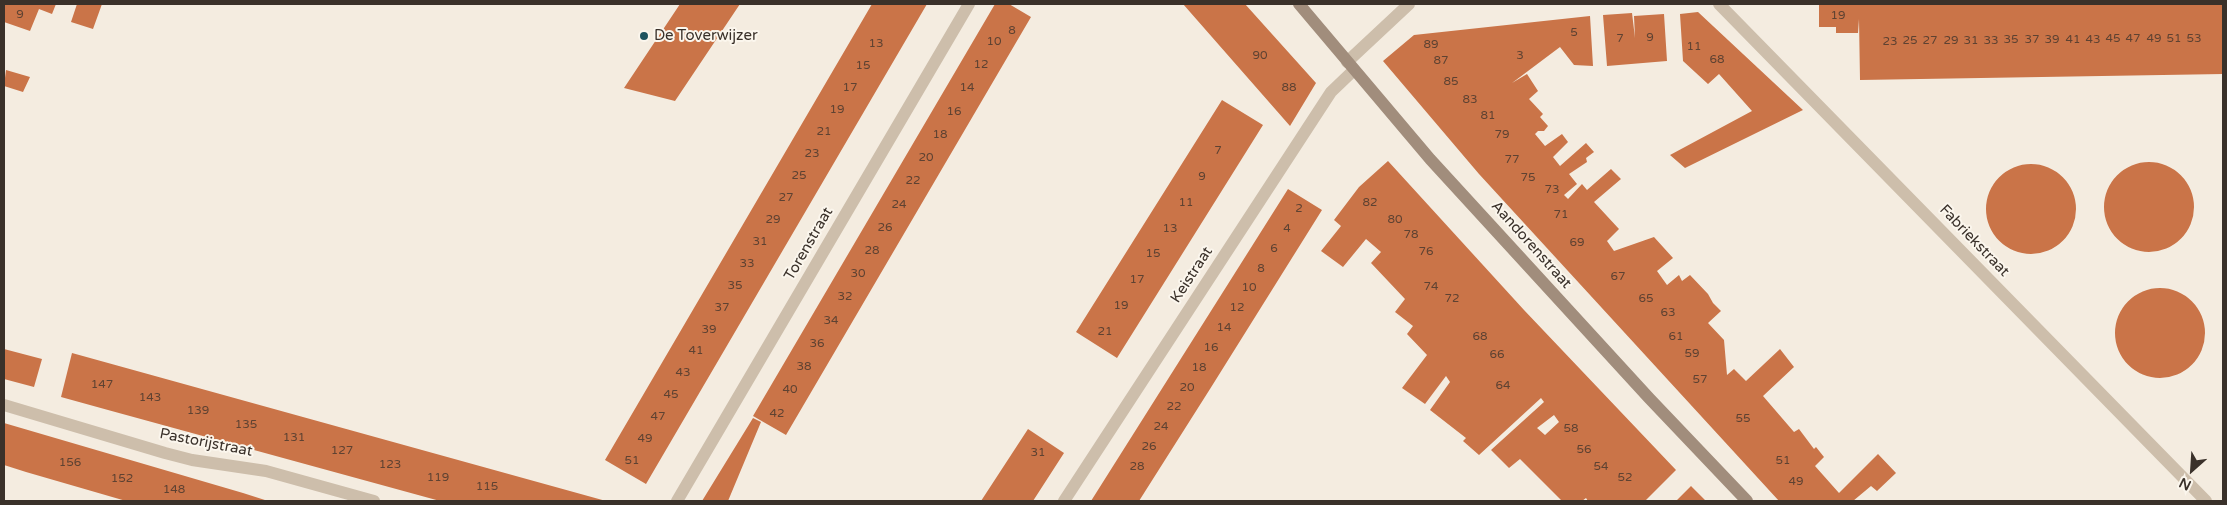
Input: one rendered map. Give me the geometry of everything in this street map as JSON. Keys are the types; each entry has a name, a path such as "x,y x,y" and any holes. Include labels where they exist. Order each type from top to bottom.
{"main road":[{"name":"Aandorenstraat","path":"1299,4 1350,66 1490,224 1649,398 1747,501"}],"street":[{"name":"Torenstraat","path":"677,501 969,4"},
{"name":"Keistraat","path":"1064,501 1331,92 1350,66 1409,4"},
{"name":"Fabriekstraat","path":"1719,4 2206,501"},
{"name":"Pastorijstraat","path":"4,405 165,454 266,471 374,501"}],"building":[{"path":"4,4 56,4 52,14 39,9 30,31 4,22"},
{"path":"77,4 102,4 93,29 71,22"},
{"path":"680,4 740,4 675,101 624,88"},
{"path":"872,4 927,4 646,484 605,460"},
{"path":"995,4 1009,4 1031,17 786,435 753,416"},
{"path":"1183,4 1245,4 1316,83 1290,126"},
{"path":"1819,4 2223,4 2223,74 1860,80 1859,19 1858,33 1836,33 1836,27 1819,27"},
{"path":"1698,12 1803,110 1685,168 1670,155 1752,111 1719,74 1708,84 1683,61 1680,14"},
{"path":"1632,13 1635,38 1634,16 1664,14 1667,61 1607,66 1603,15"},
{"path":"1590,16 1593,66 1574,65 1560,47 1512,83 1527,74 1538,91 1529,99 1543,114 1540,117 1548,126 1544,131 1538,131 1535,134 1545,146 1562,134 1568,142 1553,157 1560,166 1586,143 1594,152 1586,158 1587,162 1569,174 1577,184 1564,195 1568,199 1582,184 1587,190 1611,169 1621,179 1594,202 1619,229 1607,241 1614,251 1654,237 1673,258 1657,271 1667,285 1679,275 1682,281 1690,275 1708,294 1721,311 1708,323 1724,340 1727,375 1734,369 1746,381 1780,349 1794,367 1763,396 1794,432 1799,429 1814,449 1816,447 1824,457 1815,466 1839,493 1878,454 1896,473 1877,491 1871,486 1853,501 1779,501 1479,174 1383,61 1414,35"},
{"path":"6,70 30,77 23,92 4,86"},
{"path":"1222,100 1263,125 1117,358 1076,332"},
{"path":"1388,161 1524,310 1676,470 1645,501 1588,501 1586,498 1582,501 1562,501 1520,459 1509,468 1491,450 1544,402 1541,398 1479,455 1463,441 1466,438 1430,410 1450,382 1446,376 1425,404 1402,388 1427,355 1407,334 1413,326 1395,312 1405,299 1371,263 1381,252 1366,239 1343,267 1321,251 1341,226 1334,220 1359,187","holes":["1554,415 1559,422 1545,435 1537,428"]},
{"path":"2149,162 2166,166 2181,175 2190,190 2194,207 2190,224 2181,239 2166,248 2149,252 2132,248 2117,239 2108,224 2104,207 2108,190 2117,175 2132,166"},
{"path":"2031,164 2040,165 2056,172 2068,184 2075,200 2075,218 2068,234 2056,246 2040,253 2031,254 2022,253 2006,246 1994,234 1987,218 1986,209 1987,200 1994,184 2006,172 2022,165"},
{"path":"1288,189 1322,210 1210,389 1139,501 1091,501"},
{"path":"2160,288 2177,292 2192,301 2201,316 2205,333 2201,350 2192,365 2177,374 2160,378 2143,374 2128,365 2119,350 2115,333 2119,316 2128,301 2143,292"},
{"path":"4,349 42,359 34,387 4,379"},
{"path":"72,353 606,501 440,501 61,397"},
{"path":"753,418 761,422 728,501 702,501"},
{"path":"4,423 268,501 126,501 26,472 4,465"},
{"path":"1028,429 1064,453 1033,501 981,501"},
{"path":"1691,486 1706,501 1676,501"}],"place":[{"name":"De Toverwijzer","path":"644,36"}]}
